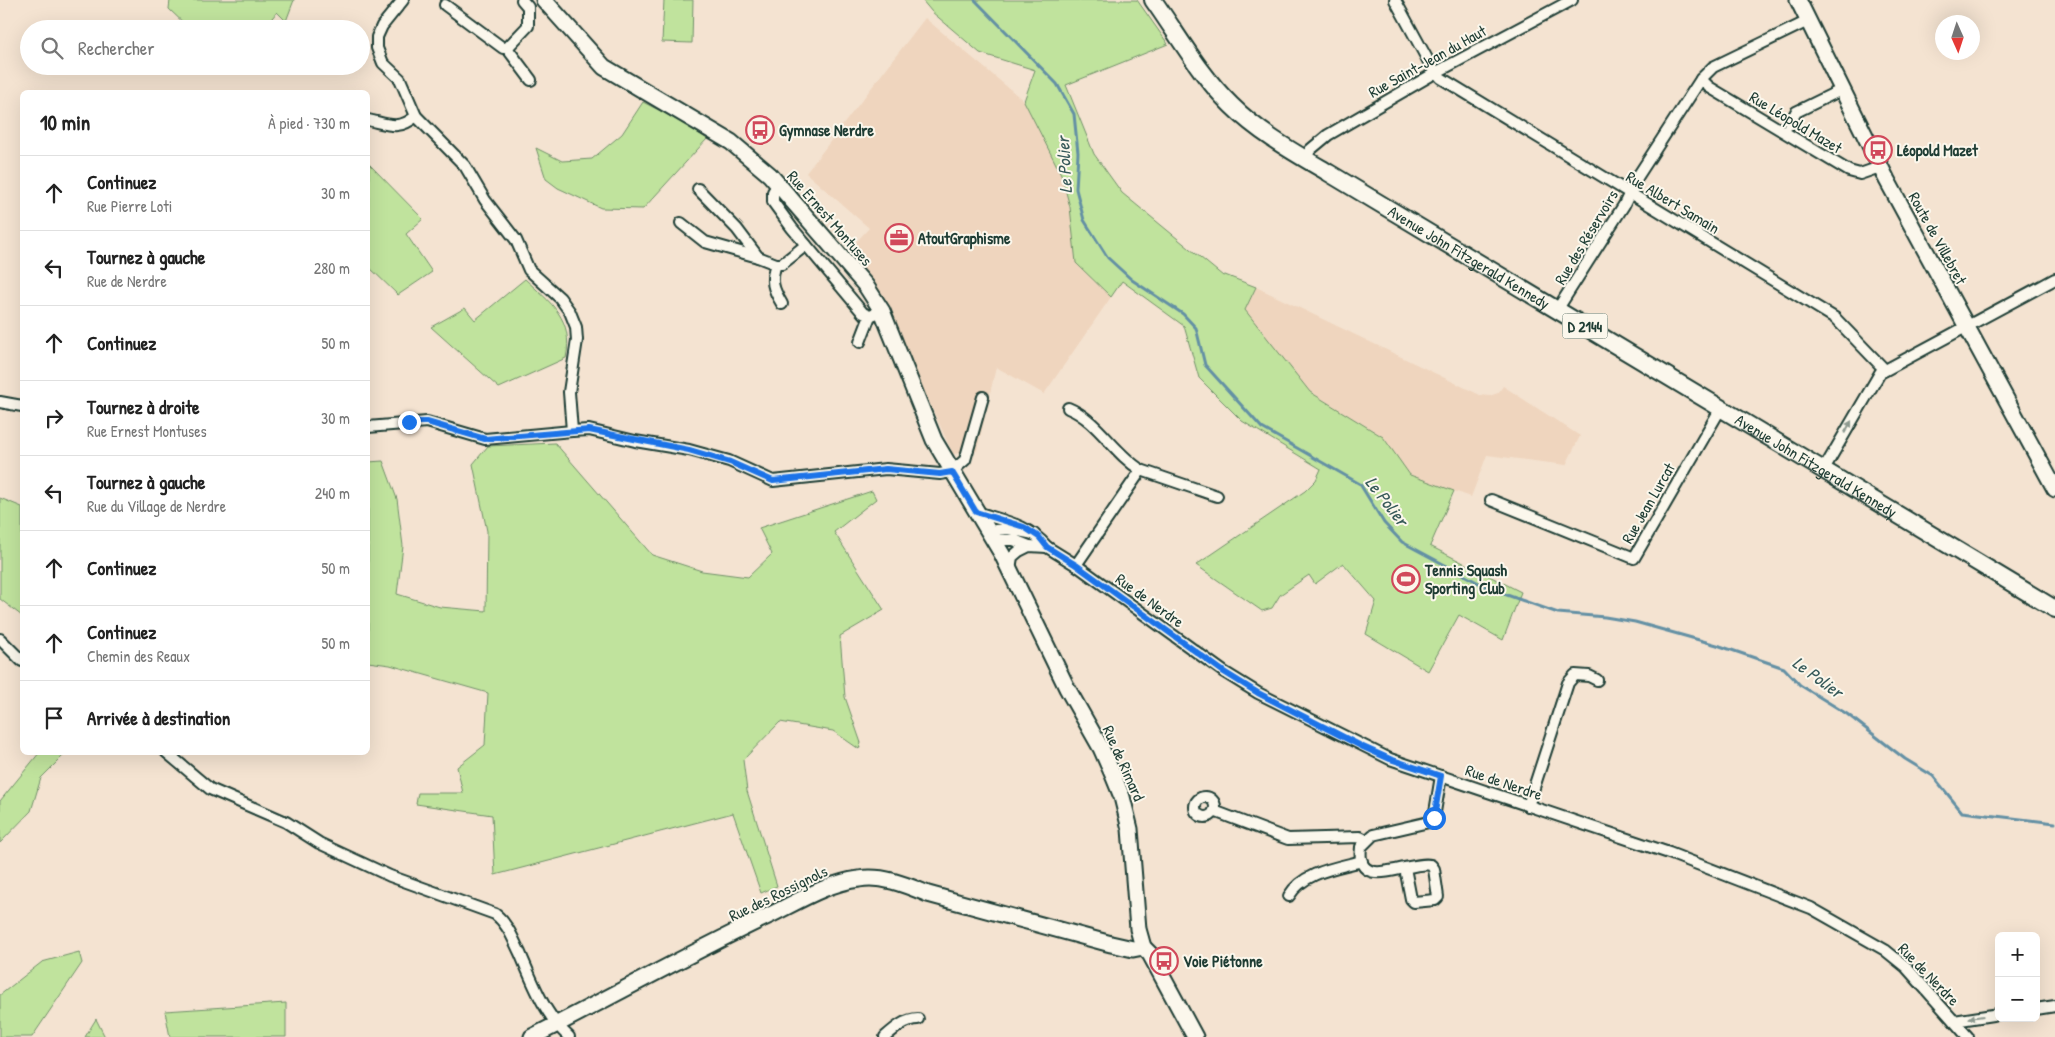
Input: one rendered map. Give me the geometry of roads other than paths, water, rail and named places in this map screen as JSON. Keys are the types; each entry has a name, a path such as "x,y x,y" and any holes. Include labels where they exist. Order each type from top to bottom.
{"main road":[{"name":"Avenue John Fitzgerald Kennedy","path":"1153,0 1206,76 1230,105 1258,128 1306,159 2055,609"}],"street":[{"path":"403,0 382,26 377,37 377,48 383,63 405,86 416,116 465,166 485,200 516,240 529,270 560,298 570,312 577,340 569,392 572,431"},
{"path":"507,48 528,26 530,15 528,7 522,0"},
{"name":"Rue Ernest Montuses","path":"544,0 604,67 731,142 778,184 866,286 876,314 934,440 993,540"},
{"path":"1395,0 1435,73"},
{"name":"Rue Saint-Jean du Haut","path":"1306,159 1310,150 1328,135 1435,73 1572,0"},
{"name":"Route de Villebret","path":"1798,0 1880,167 2055,489"},
{"path":"445,5 498,46 507,48 531,80"},
{"name":"Rue des Réservoirs","path":"1557,310 1630,193 1638,176 1701,79 1714,67 1808,21"},
{"name":"Rue Albert Samain","path":"1435,73 1452,86 1834,318 1885,370"},
{"name":"Rue Léopold Mazet","path":"1701,79 1710,87 1849,171 1860,174 1880,167"},
{"path":"1789,125 1796,112 1841,90"},
{"path":"370,120 398,126 406,124 416,116"},
{"path":"778,184 773,192 773,202 863,313 876,314 860,342"},
{"path":"698,189 736,229 758,257"},
{"path":"681,223 705,242 776,264 791,259 806,244"},
{"path":"776,264 772,276 773,289 782,304"},
{"path":"1824,469 1880,373 2055,279"},
{"path":"370,427 427,422 485,439 589,430 689,450 730,462 773,481 886,469 940,474 952,472 965,460 983,397"},
{"path":"0,402 20,406"},
{"path":"1068,408 1082,414 1127,461 1141,470 1217,496"},
{"name":"Rue Jean Lurcat","path":"1491,500 1634,558 1721,408"},
{"path":"1076,565 1141,470"},
{"path":"976,512 1017,524 1034,534 1047,547"},
{"path":"993,540 996,530 1008,529 1034,534"},
{"name":"Rue de Nerdre","path":"993,540 1014,540 1029,546 1047,547 1076,565 1224,672 1258,693 1363,747 1390,759 1668,853 1811,908 1885,950 1906,967 1968,1037"},
{"name":"Rue de Rimard","path":"993,540 1010,569 1067,688 1102,748 1122,797 1130,829 1138,929 1143,947 1150,954 1195,1037"},
{"path":"1010,569 1012,557 1029,546"},
{"path":"0,640 20,659"},
{"path":"1528,806 1568,684 1575,675 1589,676 1597,680"},
{"path":"170,755 210,789 222,796 286,822 319,843 390,876 495,914 507,926 546,1009 556,1025 569,1037"},
{"path":"1405,868 1380,873 1365,868 1362,861 1361,847 1373,835 1429,822 1436,812 1441,776"},
{"path":"1214,812 1288,839 1360,837 1366,840"},
{"path":"1288,896 1294,886 1311,876 1362,861"},
{"name":"Rue des Rossignols","path":"532,1037 746,927 839,882 861,878 882,879 903,884 928,894 1112,944 1133,949 1143,947"},
{"path":"2040,1008 2055,1006"},
{"path":"1954,1021 1995,1015"},
{"path":"885,1037 902,1023 911,1019 918,1019"}],"waterway":[{"name":"Le Polier","path":"975,0 1057,84 1074,114 1078,153 1076,189 1084,220 1108,258 1132,280 1183,314 1196,328 1205,365 1262,428 1360,484 1384,523 1402,542 1490,589 1558,613 1635,622 1717,645 1784,668 1800,685 1847,714 1905,759 1933,776 1962,812 2055,823"}],"place":[{"name":"Gymnase Nerdre","path":"760,130"},
{"name":"Léopold Mazet","path":"1878,150"},
{"name":"AtoutGraphisme","path":"899,238"},
{"name":"Tennis Squash Sporting Club","path":"1406,579"},
{"name":"Voie Piétonne","path":"1164,961"}]}
